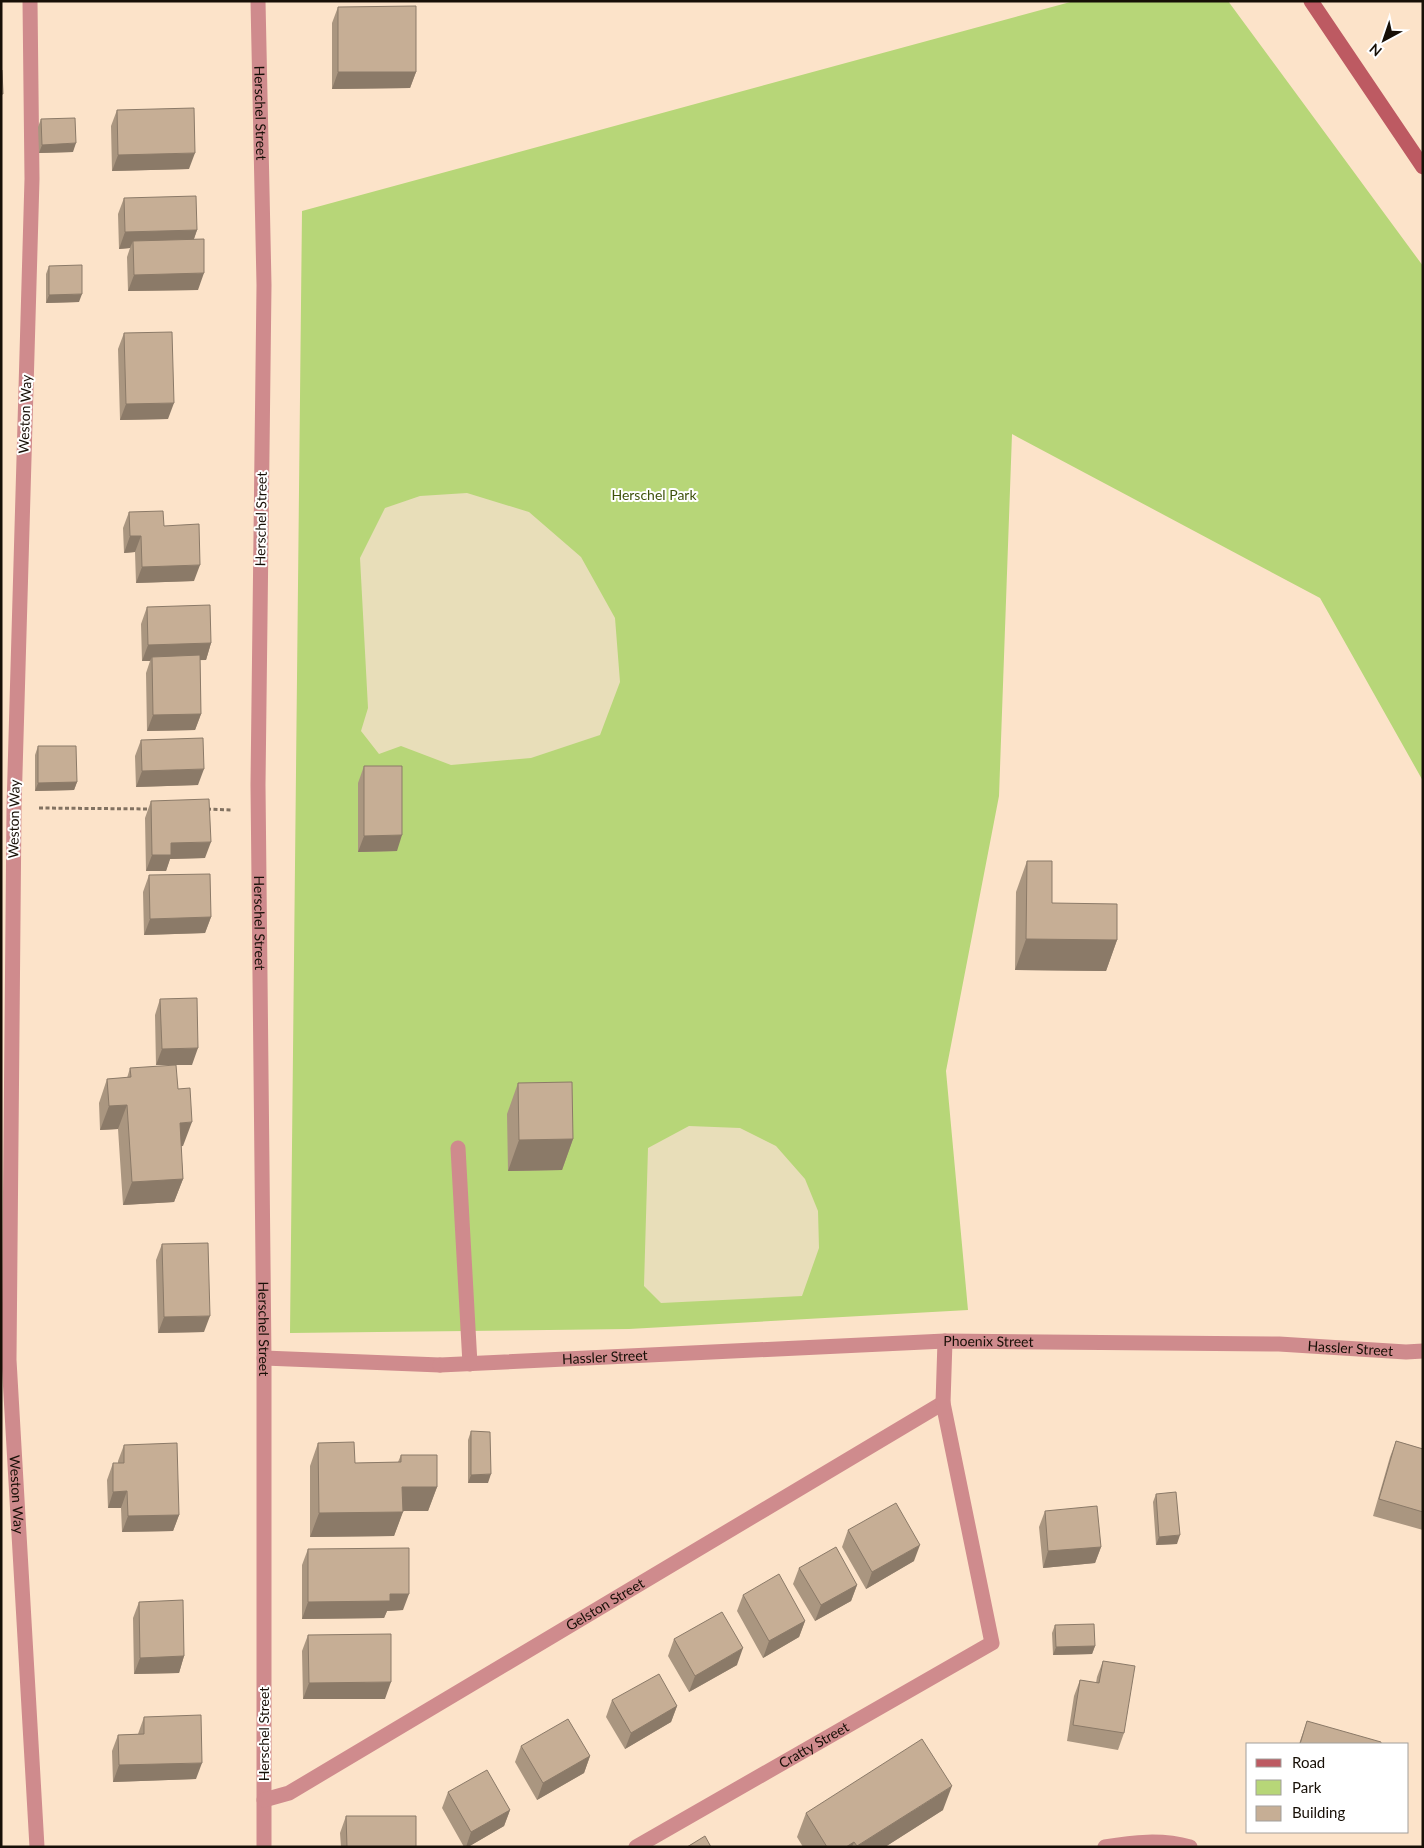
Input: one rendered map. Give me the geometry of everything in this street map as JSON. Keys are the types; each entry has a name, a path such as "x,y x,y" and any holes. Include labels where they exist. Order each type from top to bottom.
{"main road":[{"path":"1311,1 1423,167"}],"street":[{"name":"Weston Way","path":"30,1 32,179 14,808 9,1360 37,1847"},
{"name":"Herschel Street","path":"258,1 264,285 258,810 264,1358 264,1847"},
{"path":"458,1148 470,1364"},
{"name":"Hassler Street","path":"264,1358 440,1365 945,1341"},
{"name":"Phoenix Street","path":"992,1642 943,1403 945,1341 1279,1344"},
{"name":"Hassler Street","path":"1279,1344 1406,1352 1423,1351"},
{"name":"Gelston Street","path":"264,1800 289,1793 943,1403"},
{"name":"Cratty Street","path":"636,1847 992,1642"},
{"path":"1105,1847 1137,1842 1181,1844 1190,1847"}],"path":[{"path":"14,808 161,809"},
{"path":"200,809 258,810"}],"green space":[{"name":"Herschel Park","path":"1074,1 1228,1 1423,266 1423,781 1320,598 1012,434 999,796 946,1071 968,1310 629,1329 290,1333 302,211"}],"sand":[{"path":"467,493 529,512 581,557 615,618 620,682 600,735 531,758 451,765 401,746 379,754 361,731 368,708 360,558 385,508 420,496"},
{"path":"689,1126 740,1128 776,1146 805,1179 818,1211 819,1248 802,1296 661,1303 644,1286 648,1148"}],"building":[{"path":"416,6 416,72 338,72 338,7"},
{"path":"2,70 3,94 1,94"},
{"path":"194,108 195,153 118,155 117,110"},
{"path":"75,118 76,143 42,145 41,119"},
{"path":"196,196 197,230 125,232 124,198"},
{"path":"204,239 204,273 134,275 133,241"},
{"path":"82,265 82,294 49,295 49,266"},
{"path":"172,332 174,403 126,404 124,333"},
{"path":"163,511 164,526 199,524 200,565 142,567 141,536 130,536 129,512"},
{"path":"210,605 211,643 148,645 147,607"},
{"path":"200,655 201,714 153,715 152,657"},
{"path":"203,738 204,769 142,771 141,740"},
{"path":"38,746 76,746 77,782 38,783"},
{"path":"364,766 402,766 402,835 364,836"},
{"path":"209,799 211,842 171,843 171,855 152,855 151,801"},
{"path":"1027,861 1052,861 1052,903 1117,904 1117,940 1026,939"},
{"path":"210,874 211,917 150,919 149,875"},
{"path":"197,998 198,1048 162,1049 160,999"},
{"path":"176,1065 178,1089 190,1088 192,1122 180,1123 183,1179 132,1182 127,1105 109,1106 107,1079 131,1077 130,1068"},
{"path":"572,1082 573,1139 519,1140 518,1083"},
{"path":"208,1243 210,1316 164,1317 162,1244"},
{"path":"471,1431 490,1432 491,1474 471,1475"},
{"path":"1396,1441 1423,1449 1423,1512 1379,1499"},
{"path":"354,1442 355,1463 401,1462 401,1455 437,1455 437,1487 402,1487 403,1512 319,1513 318,1443"},
{"path":"177,1443 179,1515 128,1516 127,1491 113,1492 113,1463 124,1463 124,1445"},
{"path":"1176,1492 1180,1535 1159,1537 1156,1494"},
{"path":"896,1503 920,1545 872,1572 848,1530"},
{"path":"1097,1506 1101,1547 1048,1551 1045,1511"},
{"path":"836,1547 857,1585 821,1605 799,1568"},
{"path":"409,1548 409,1594 390,1594 390,1601 308,1602 308,1549"},
{"path":"779,1574 805,1621 769,1641 743,1595"},
{"path":"183,1600 184,1656 140,1658 139,1602"},
{"path":"722,1612 743,1648 695,1676 674,1639"},
{"path":"1094,1624 1095,1646 1056,1647 1055,1625"},
{"path":"391,1634 391,1682 309,1683 308,1635"},
{"path":"1103,1661 1135,1666 1124,1733 1073,1725 1080,1680 1099,1683"},
{"path":"659,1674 677,1706 631,1733 612,1700"},
{"path":"201,1715 202,1763 119,1765 118,1735 144,1734 144,1717"},
{"path":"568,1719 590,1756 543,1783 521,1746"},
{"path":"1307,1721 1381,1742 1381,1743 1300,1743"},
{"path":"922,1739 952,1786 857,1846 854,1842 846,1847 827,1847 806,1813"},
{"path":"487,1770 510,1810 471,1832 448,1792"},
{"path":"346,1816 416,1816 416,1847 347,1847"},
{"path":"705,1836 711,1847 687,1847"}]}
